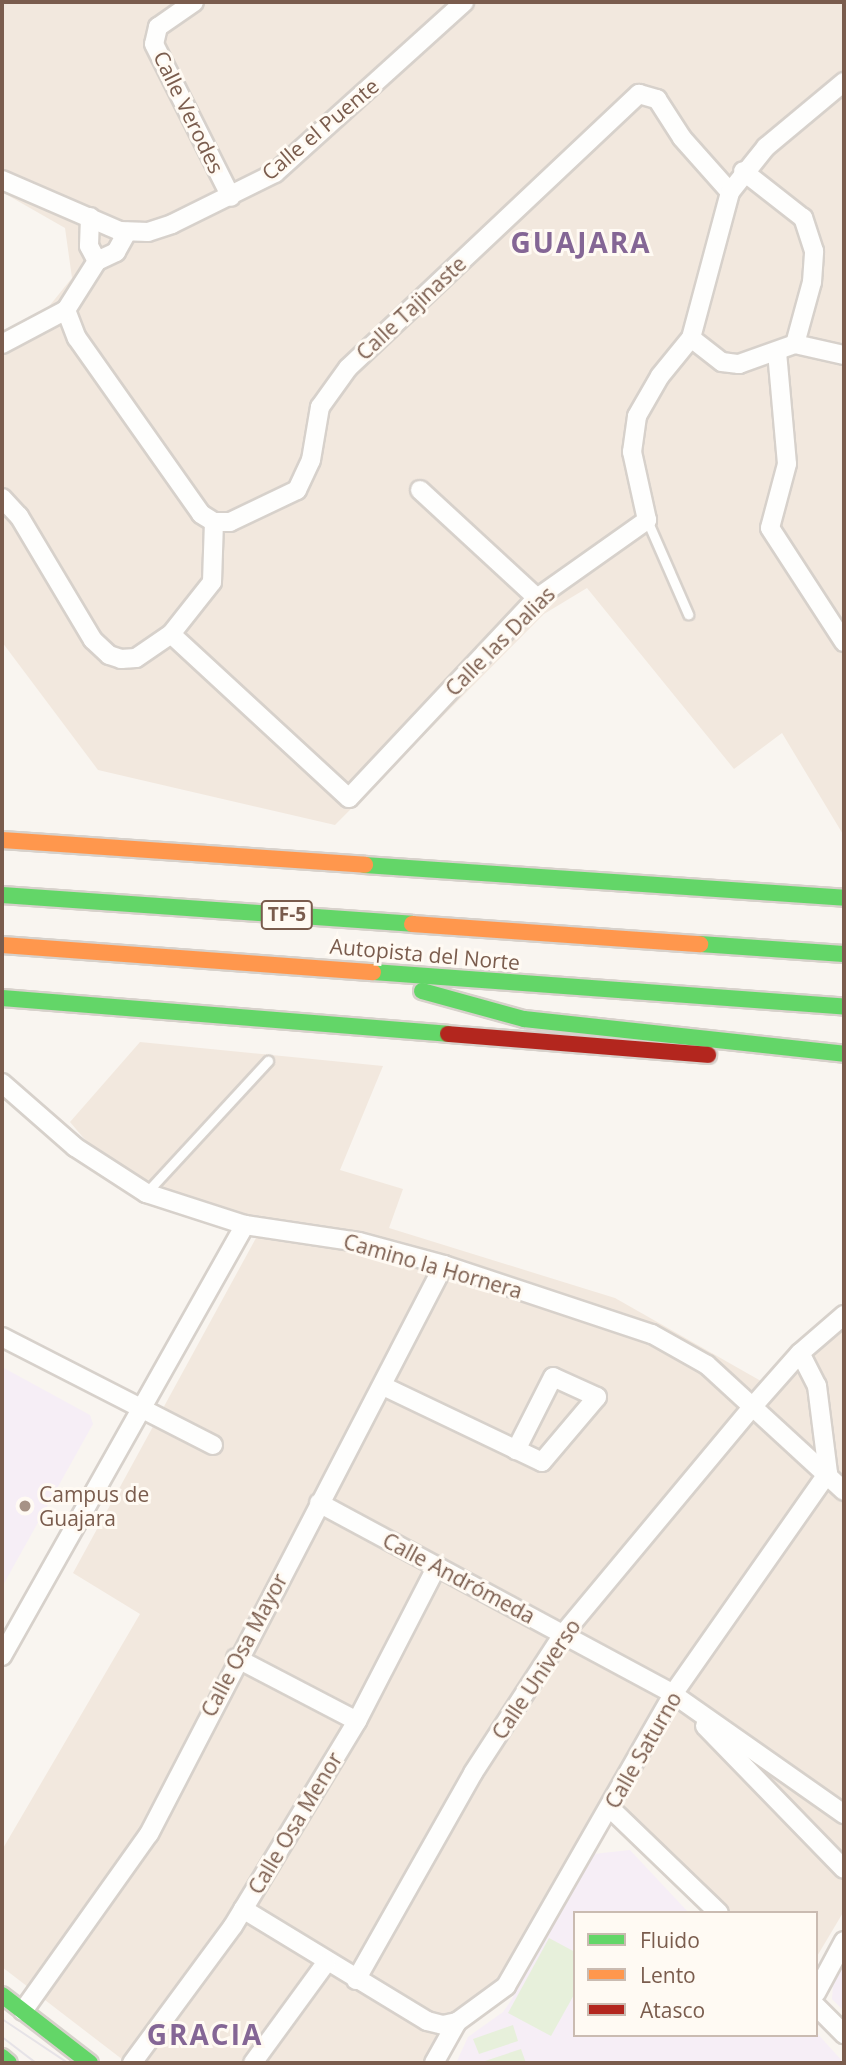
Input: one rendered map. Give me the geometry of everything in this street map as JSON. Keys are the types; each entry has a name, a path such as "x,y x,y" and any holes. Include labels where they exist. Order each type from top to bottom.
{"main road":[{"path":"2,840 844,898"},
{"name":"Autopista del Norte","path":"2,895 844,954"},
{"path":"572,935 817,935"},
{"name":"Autopista del Norte","path":"2,945 844,1007"},
{"path":"339,968 524,1019 844,1054"},
{"path":"2,999 844,1066"},
{"path":"2,1995 90,2063"},
{"path":"2,2057 9,2063"}],"street":[{"name":"Calle Verodes","path":"194,2 158,27 154,44 230,197"},
{"name":"Calle el Puente","path":"127,232 172,224 275,173 464,2"},
{"path":"647,520 632,452 637,416 660,376 691,338 730,192 743,171 844,82"},
{"name":"Calle Tajinaste","path":"214,523 230,522 297,490 311,460 320,407 348,368 639,94 657,99 682,138 730,192"},
{"path":"743,171 803,218 814,251 812,282 795,344"},
{"path":"2,180 127,232 116,252 97,261 66,310 2,344"},
{"path":"90,217 89,246 97,261"},
{"path":"2,498 19,516 93,640 109,655 136,658 171,634 212,582 214,523 201,514 93,360 66,310"},
{"path":"691,338 722,362 739,364 795,344 844,355"},
{"path":"777,352 787,464 770,528 844,642"},
{"path":"420,490 537,598"},
{"name":"Calle las Dalias","path":"171,634 349,798 537,598 647,520"},
{"name":"Camino la Hornera","path":"2,1083 75,1147 146,1194 244,1224 359,1242 444,1265 652,1334 707,1365 828,1473 844,1492"},
{"path":"2,1656 244,1224"},
{"name":"Calle Osa Mayor","path":"23,2011 149,1833 236,1658 383,1386 444,1265"},
{"name":"Calle Universo","path":"356,1980 473,1773 564,1633 754,1405 800,1353 844,1315"},
{"path":"2,1337 213,1445"},
{"path":"800,1353 817,1386 828,1473"},
{"path":"383,1386 516,1450 542,1462 597,1397 553,1377 516,1450"},
{"name":"Calle Saturno","path":"457,2022 506,1986 673,1694 828,1473"},
{"name":"Calle Andrómeda","path":"319,1503 673,1694 844,1814"},
{"name":"Calle Osa Menor","path":"132,2063 243,1909 357,1721 436,1568"},
{"path":"236,1658 357,1721"},
{"name":"Calle Andrómeda","path":"673,1694 844,1869"},
{"path":"610,1808 717,1911"},
{"path":"243,1909 326,1963 427,2021 443,2025 457,2022"},
{"path":"818,1989 844,1941"},
{"path":"253,2063 326,1963"},
{"path":"818,2008 844,2034"},
{"path":"435,2063 457,2022"}],"lane":[{"path":"647,520 688,614"},
{"path":"146,1194 268,1061"}],"shaded area":[{"path":"2,2 844,2 844,836 782,733 734,769 587,588 544,614 335,825 98,770 2,642 2,340 46,310 72,278 65,228 2,192"},
{"path":"140,1042 383,1066 340,1170 403,1189 389,1228 615,1298 768,1385 844,1322 844,1911 818,1955 818,1911 728,1911 619,1806 503,1999 443,2043 432,2063 127,2063 2,1967 2,1850 140,1614 73,1573 256,1238 149,1197 98,1155 70,1122"},
{"name":"Campus de Guajara","path":"2,1367 90,1415 93,1424 2,1587"},
{"path":"630,1850 687,1911 573,1911 573,2037 818,2037 818,2034 844,2063 456,2063 468,2037 503,2012 512,1999 593,1854"},
{"path":"844,1965 844,2011 832,1999 833,1986"}],"green space":[{"path":"549,1938 573,1951 573,1997 551,2036 508,2013"},
{"path":"513,2025 518,2041 479,2054 473,2039"},
{"path":"521,2049 526,2063 479,2063"}],"tram line":[{"path":"2,2019 68,2063"},
{"path":"2,2037 36,2063"}],"traffic: fast":[{"path":"365,865 844,898"},
{"path":"2,895 412,924"},
{"path":"700,944 844,954"},
{"path":"373,972 844,1007"},
{"path":"422,991 524,1019 844,1054"},
{"path":"2,998 448,1034"},
{"path":"2,1995 90,2063"},
{"path":"2,2057 9,2063"}],"traffic: slow":[{"path":"2,840 365,865"},
{"path":"412,924 700,944"},
{"path":"2,945 373,972"}],"traffic: jam":[{"path":"448,1034 708,1055"}],"place":[{"name":"Campus de Guajara","path":"25,1506"}],"district":[{"name":"GUAJARA","path":"581,242"},
{"name":"GRACIA","path":"205,2034"}]}
